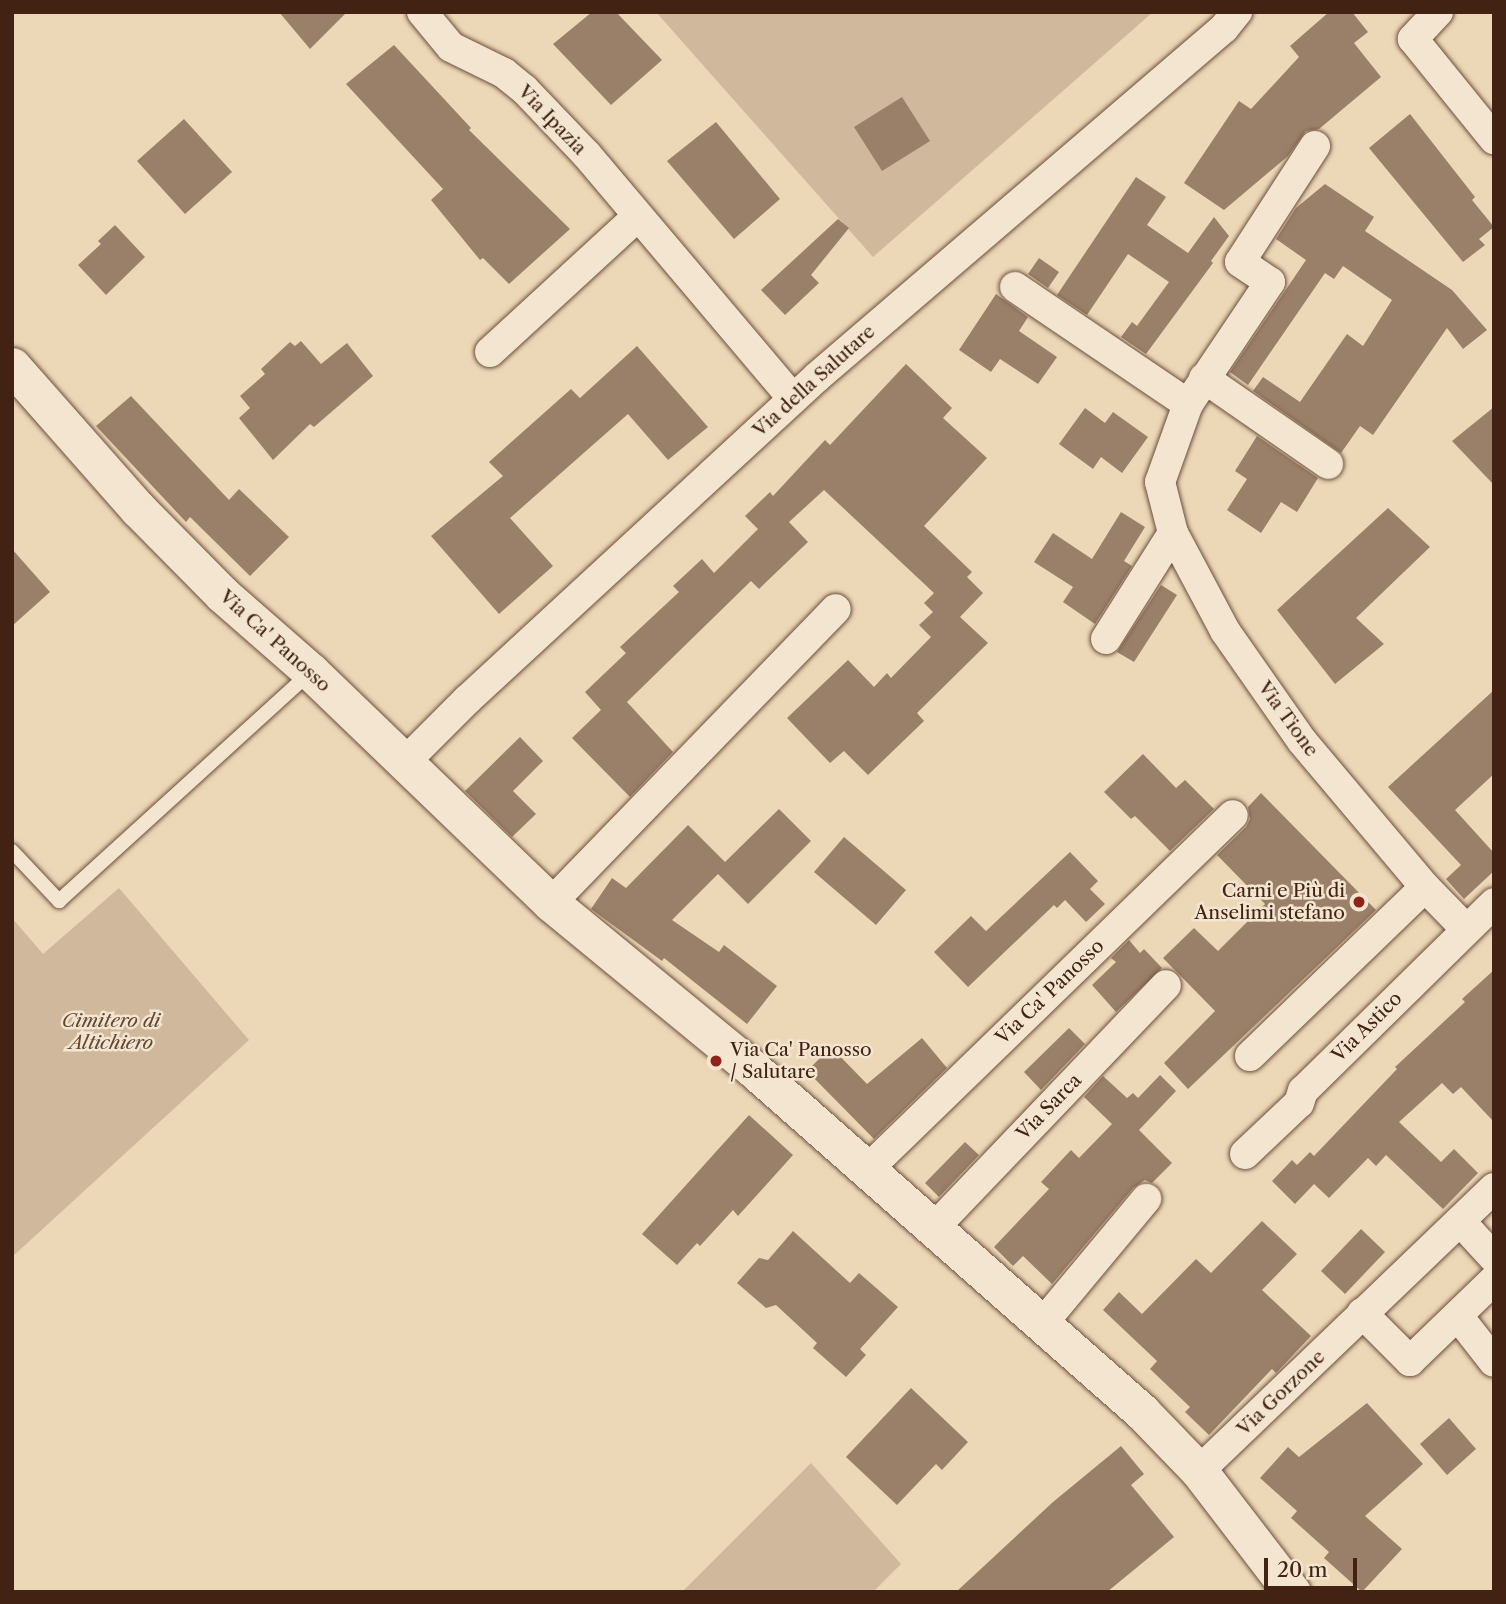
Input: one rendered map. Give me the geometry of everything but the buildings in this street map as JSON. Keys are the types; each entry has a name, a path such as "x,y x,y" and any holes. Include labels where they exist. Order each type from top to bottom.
{"street":[{"name":"Via Ipazia","path":"422,12 451,47 504,73 524,89 587,155 793,399"},
{"name":"Via della Salutare","path":"404,763 467,700 793,399 1224,29 1237,12"},
{"path":"1438,12 1413,39 1494,139"},
{"name":"Via Tione","path":"1315,146 1240,262 1270,282 1188,404 1160,482 1173,533 1226,631 1301,741 1425,887 1466,929"},
{"path":"490,352 638,216"},
{"path":"1015,287 1188,404"},
{"name":"Via Ca' Panosso","path":"12,366 138,509 222,594 311,673 551,903 753,1069 1112,1384 1199,1471 1292,1592"},
{"path":"1204,378 1328,464"},
{"path":"1106,639 1173,533"},
{"path":"551,903 836,609"},
{"name":"Via Ca' Panosso","path":"868,1169 1233,814"},
{"path":"1250,1056 1425,887"},
{"name":"Via Astico","path":"1245,1154 1300,1103 1303,1091 1494,903"},
{"name":"Via Sarca","path":"933,1229 1166,985"},
{"name":"Via Gorzone","path":"1199,1471 1494,1188"},
{"path":"1042,1324 1146,1199"},
{"path":"1460,1221 1494,1258"},
{"path":"1362,1313 1410,1361 1494,1280"},
{"path":"1458,1316 1494,1362"}],"lane":[{"path":"12,851 59,901 311,673"}],"green space":[{"path":"656,12 1153,12 873,257"},
{"name":"Cimitero di Altichiero","path":"119,888 249,1040 12,1257 12,918 43,954"},
{"path":"811,1463 901,1564 873,1592 682,1592"}],"place":[{"name":"Carni e Più di Anselimi stefano","path":"1359,902"},
{"name":"Via Ca' Panosso / Salutare","path":"716,1061"}]}
